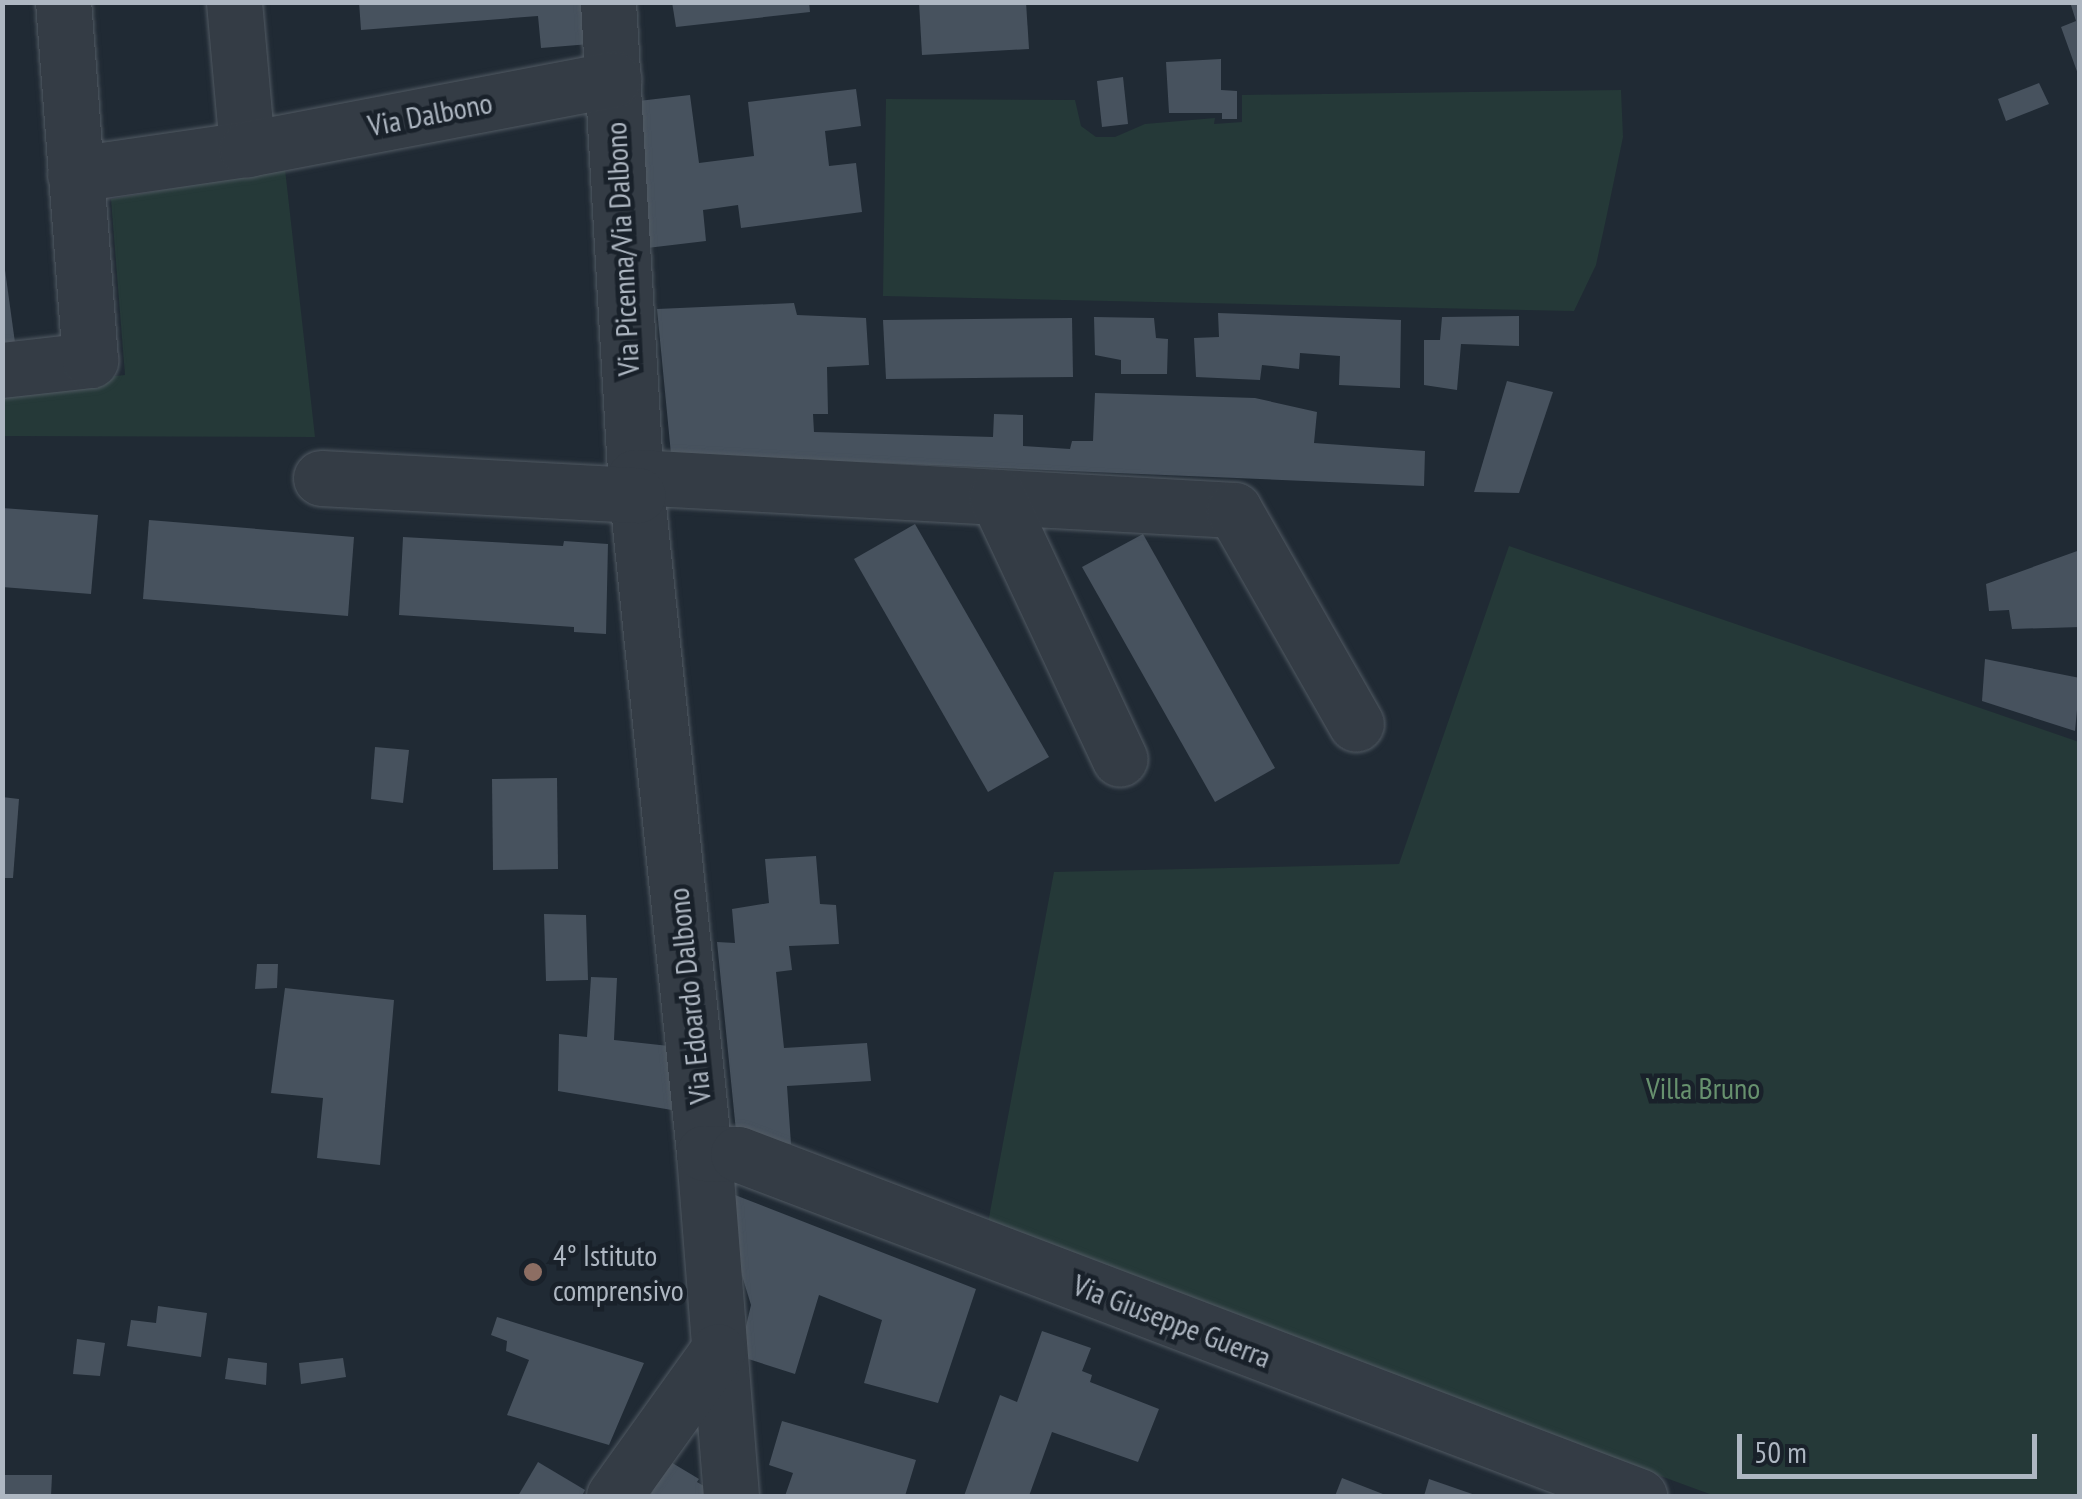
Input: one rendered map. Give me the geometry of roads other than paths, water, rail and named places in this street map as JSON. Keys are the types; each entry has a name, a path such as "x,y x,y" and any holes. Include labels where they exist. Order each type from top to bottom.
{"street":[{"path":"2,370 90,360 63,2"},
{"path":"234,2 247,149"},
{"name":"Via Picenna/Via Dalbono","path":"608,2 637,486"},
{"name":"Via Dalbono","path":"75,174 247,149 612,79"},
{"path":"321,478 998,497 1234,510 1356,724"},
{"name":"Via Edoardo Dalbono","path":"637,486 704,1153 731,1496"},
{"path":"998,497 1120,759"},
{"name":"Via Giuseppe Guerra","path":"704,1153 738,1154 1639,1496"},
{"path":"614,1496 718,1350"}],"place":[{"name":"4° Istituto comprensivo","path":"533,1272"}],"park label":[{"name":"Villa Bruno","path":"1703,1088"}]}
